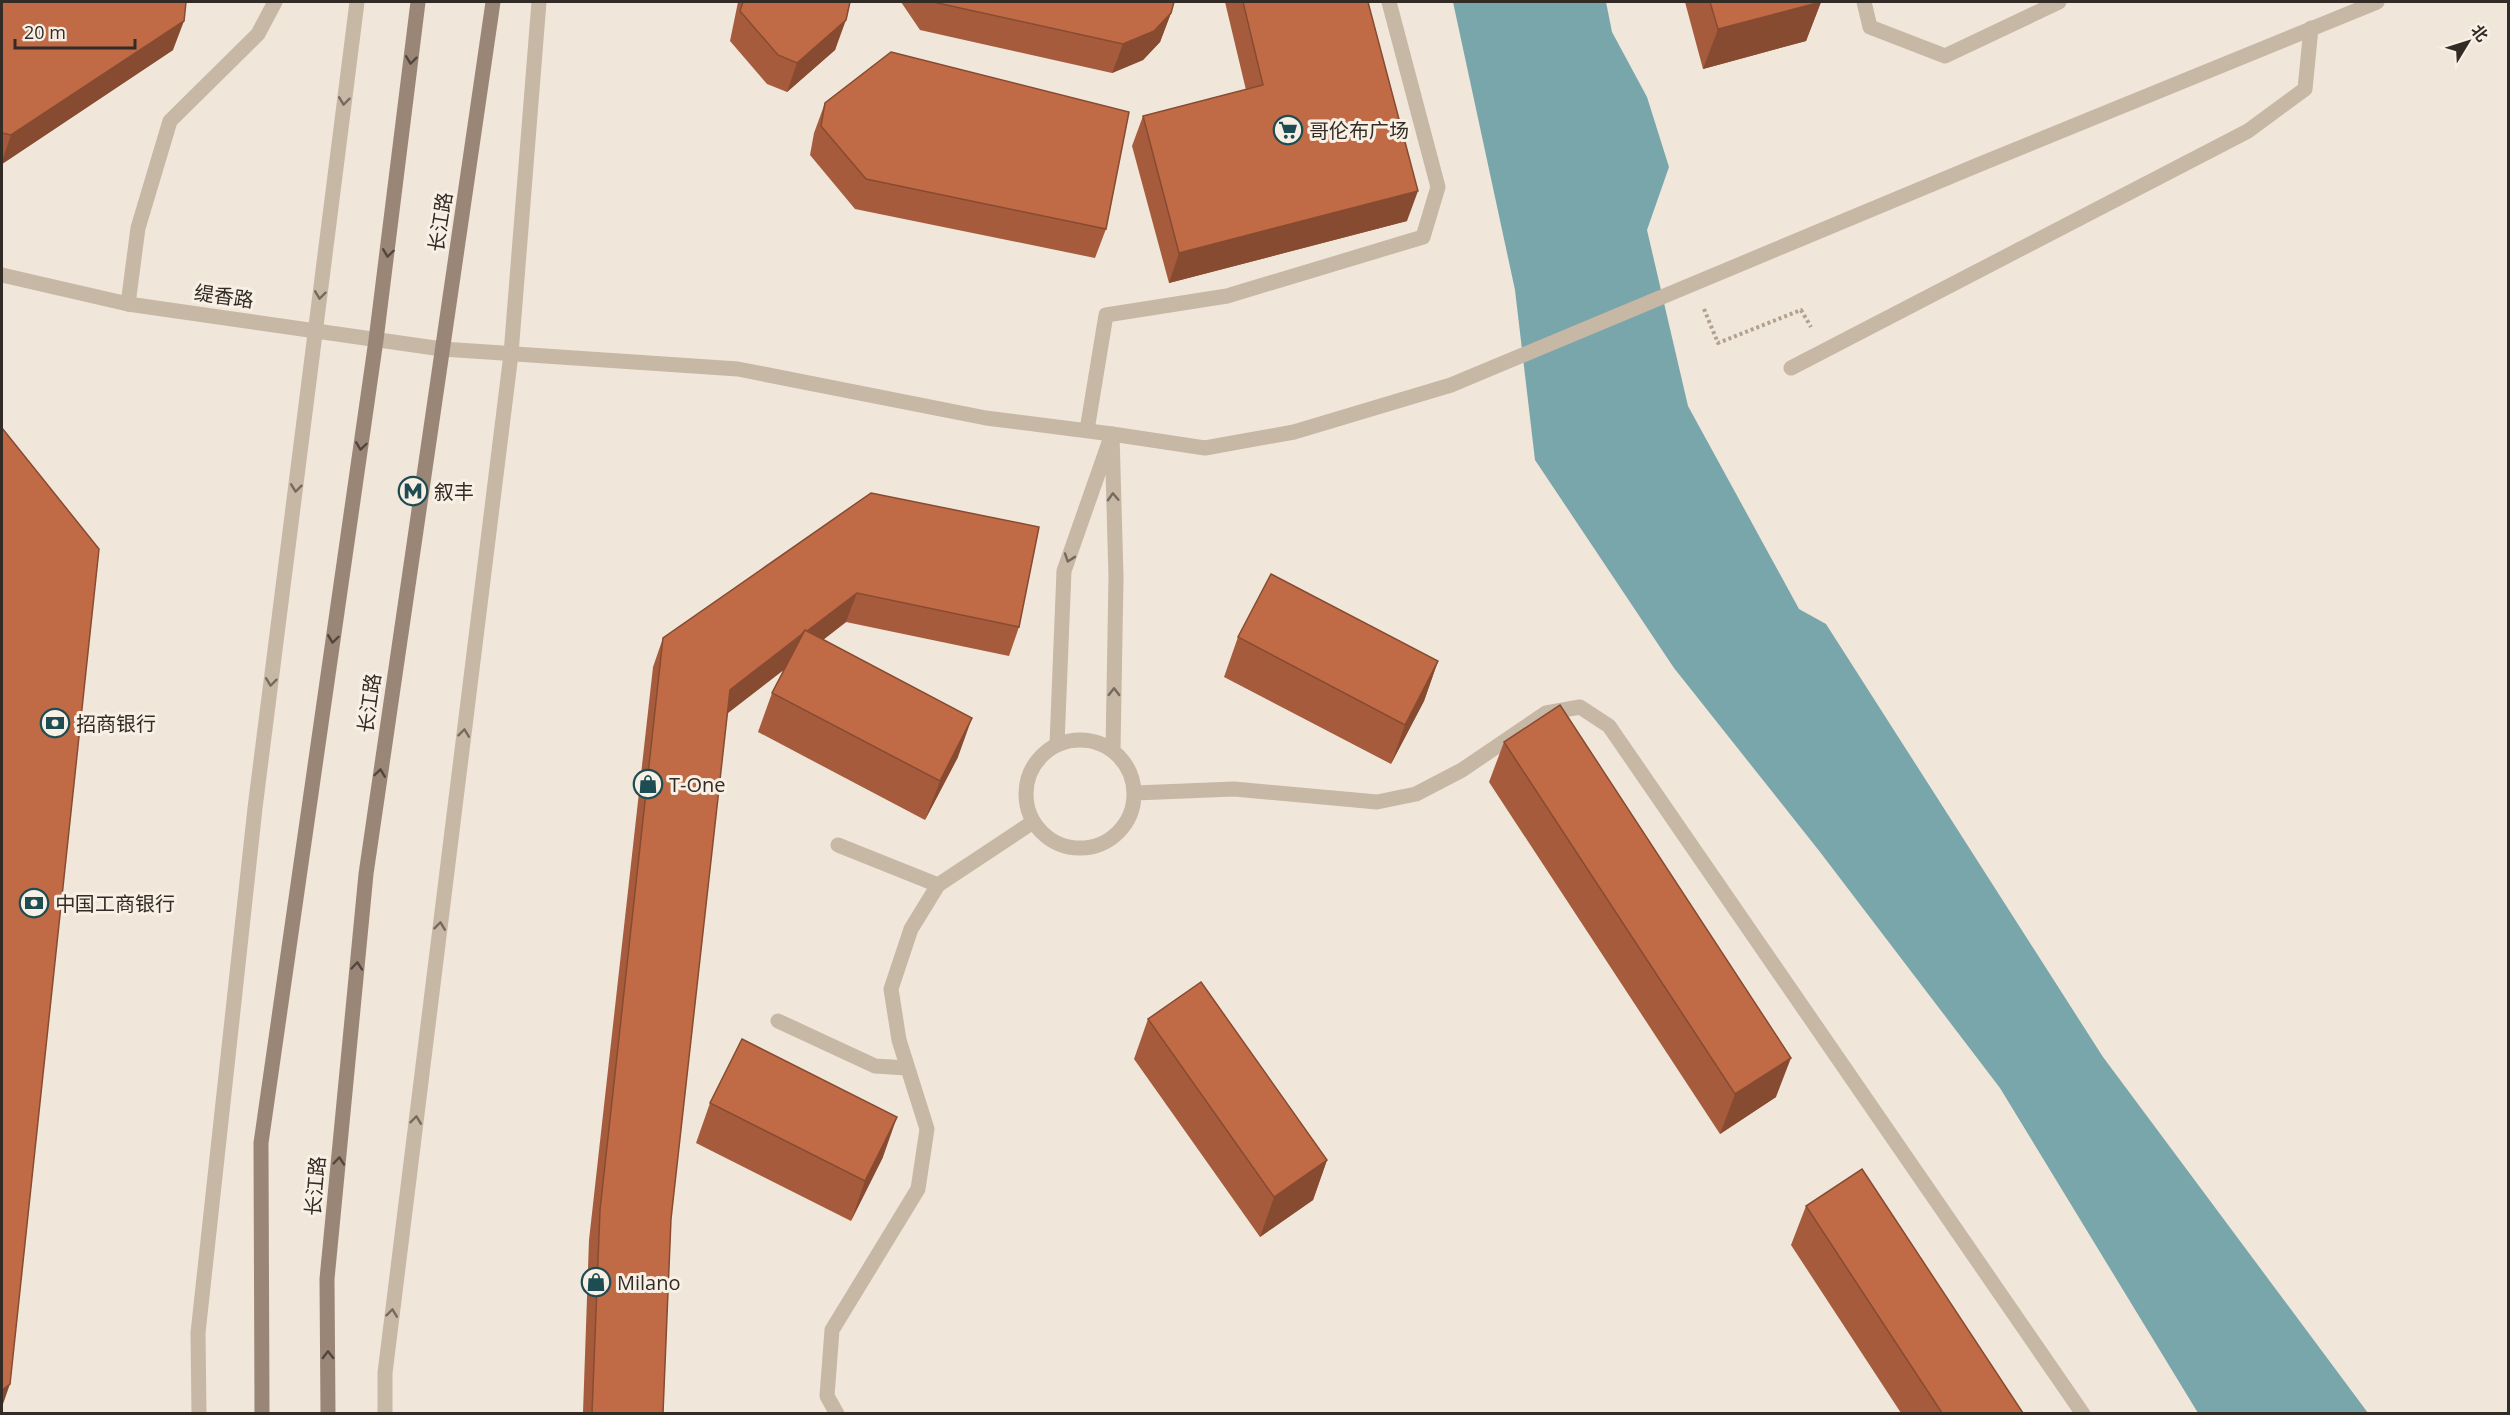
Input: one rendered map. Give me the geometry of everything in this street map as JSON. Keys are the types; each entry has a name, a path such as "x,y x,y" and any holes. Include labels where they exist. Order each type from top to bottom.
{"main road":[{"path":"262,1413 261,1143 376,340 418,2"},
{"name":"长江路","path":"328,1413 327,1279 366,874 493,2"}],"street":[{"path":"128,304 138,228 170,121 258,34 275,2"},
{"path":"199,1413 198,1333 255,808 357,2"},
{"path":"385,1413 385,1373 511,354 539,2"},
{"path":"1087,430 1106,315 1227,296 1424,237 1438,187 1389,2"},
{"path":"1864,2 1870,27 1945,56 2059,2"},
{"name":"缇香路","path":"2,275 128,304 442,349 738,369 986,418 1087,430 1204,448 1294,432 1450,386 1978,165 2377,2"},
{"path":"1791,368 2248,131 2304,89 2311,28"},
{"path":"1057,744 1065,571 1112,434"},
{"path":"1112,434 1116,576 1113,750"},
{"path":"1135,793 1234,789 1377,802 1416,794 1462,770 1546,713 1580,707 1609,726 2083,1413"},
{"path":"1085,740 1113,750 1129,769 1135,793 1128,821 1108,841 1081,849 1054,842 1033,822 1025,793 1034,764 1057,744 1085,740"},
{"path":"837,1413 827,1396 832,1330 918,1189 927,1129 899,1040 891,989 911,929 938,885 1033,822"},
{"path":"838,845 938,885"},
{"path":"778,1021 875,1066 907,1068"}],"path":[{"path":"1693,284 1718,343 1801,310"}],"water":[{"path":"1453,2 1606,2 1612,32 1647,97 1669,167 1647,230 1688,406 1799,609 1826,624 2103,1057 2368,1413 2198,1413 2000,1088 1820,852 1674,668 1535,460 1515,290"}],"building":[{"path":"2,2 186,2 184,21 11,135 2,133"},
{"path":"743,2 850,2 846,20 797,63 778,55 740,11"},
{"path":"933,2 1174,2 1171,13 1154,31 1123,44"},
{"name":"哥伦布广场","path":"1243,2 1368,2 1418,191 1179,253 1143,116 1263,85"},
{"path":"1710,2 1821,2 1718,29"},
{"path":"891,52 1129,112 1106,229 866,179 821,126 825,103"},
{"path":"2,428 99,549 10,1384 2,1390"},
{"path":"871,493 1039,527 1019,627 857,593 807,631 805,630 730,690 671,1219 663,1413 592,1413 600,1210 663,638"},
{"path":"1271,574 1438,661 1405,725 1238,637"},
{"path":"805,630 972,718 940,781 772,693"},
{"path":"1560,705 1791,1058 1735,1094 1504,742"},
{"path":"1201,982 1327,1160 1274,1197 1148,1019"},
{"path":"742,1039 897,1117 865,1181 710,1103"},
{"path":"1862,1169 2023,1413 1942,1413 1806,1206"}],"place":[{"name":"哥伦布广场","path":"1288,130"},
{"name":"叙丰","path":"413,491"},
{"name":"招商银行","path":"55,723"},
{"name":"T-One","path":"648,784"},
{"name":"中国工商银行","path":"34,903"},
{"name":"Milano","path":"596,1282"}]}
